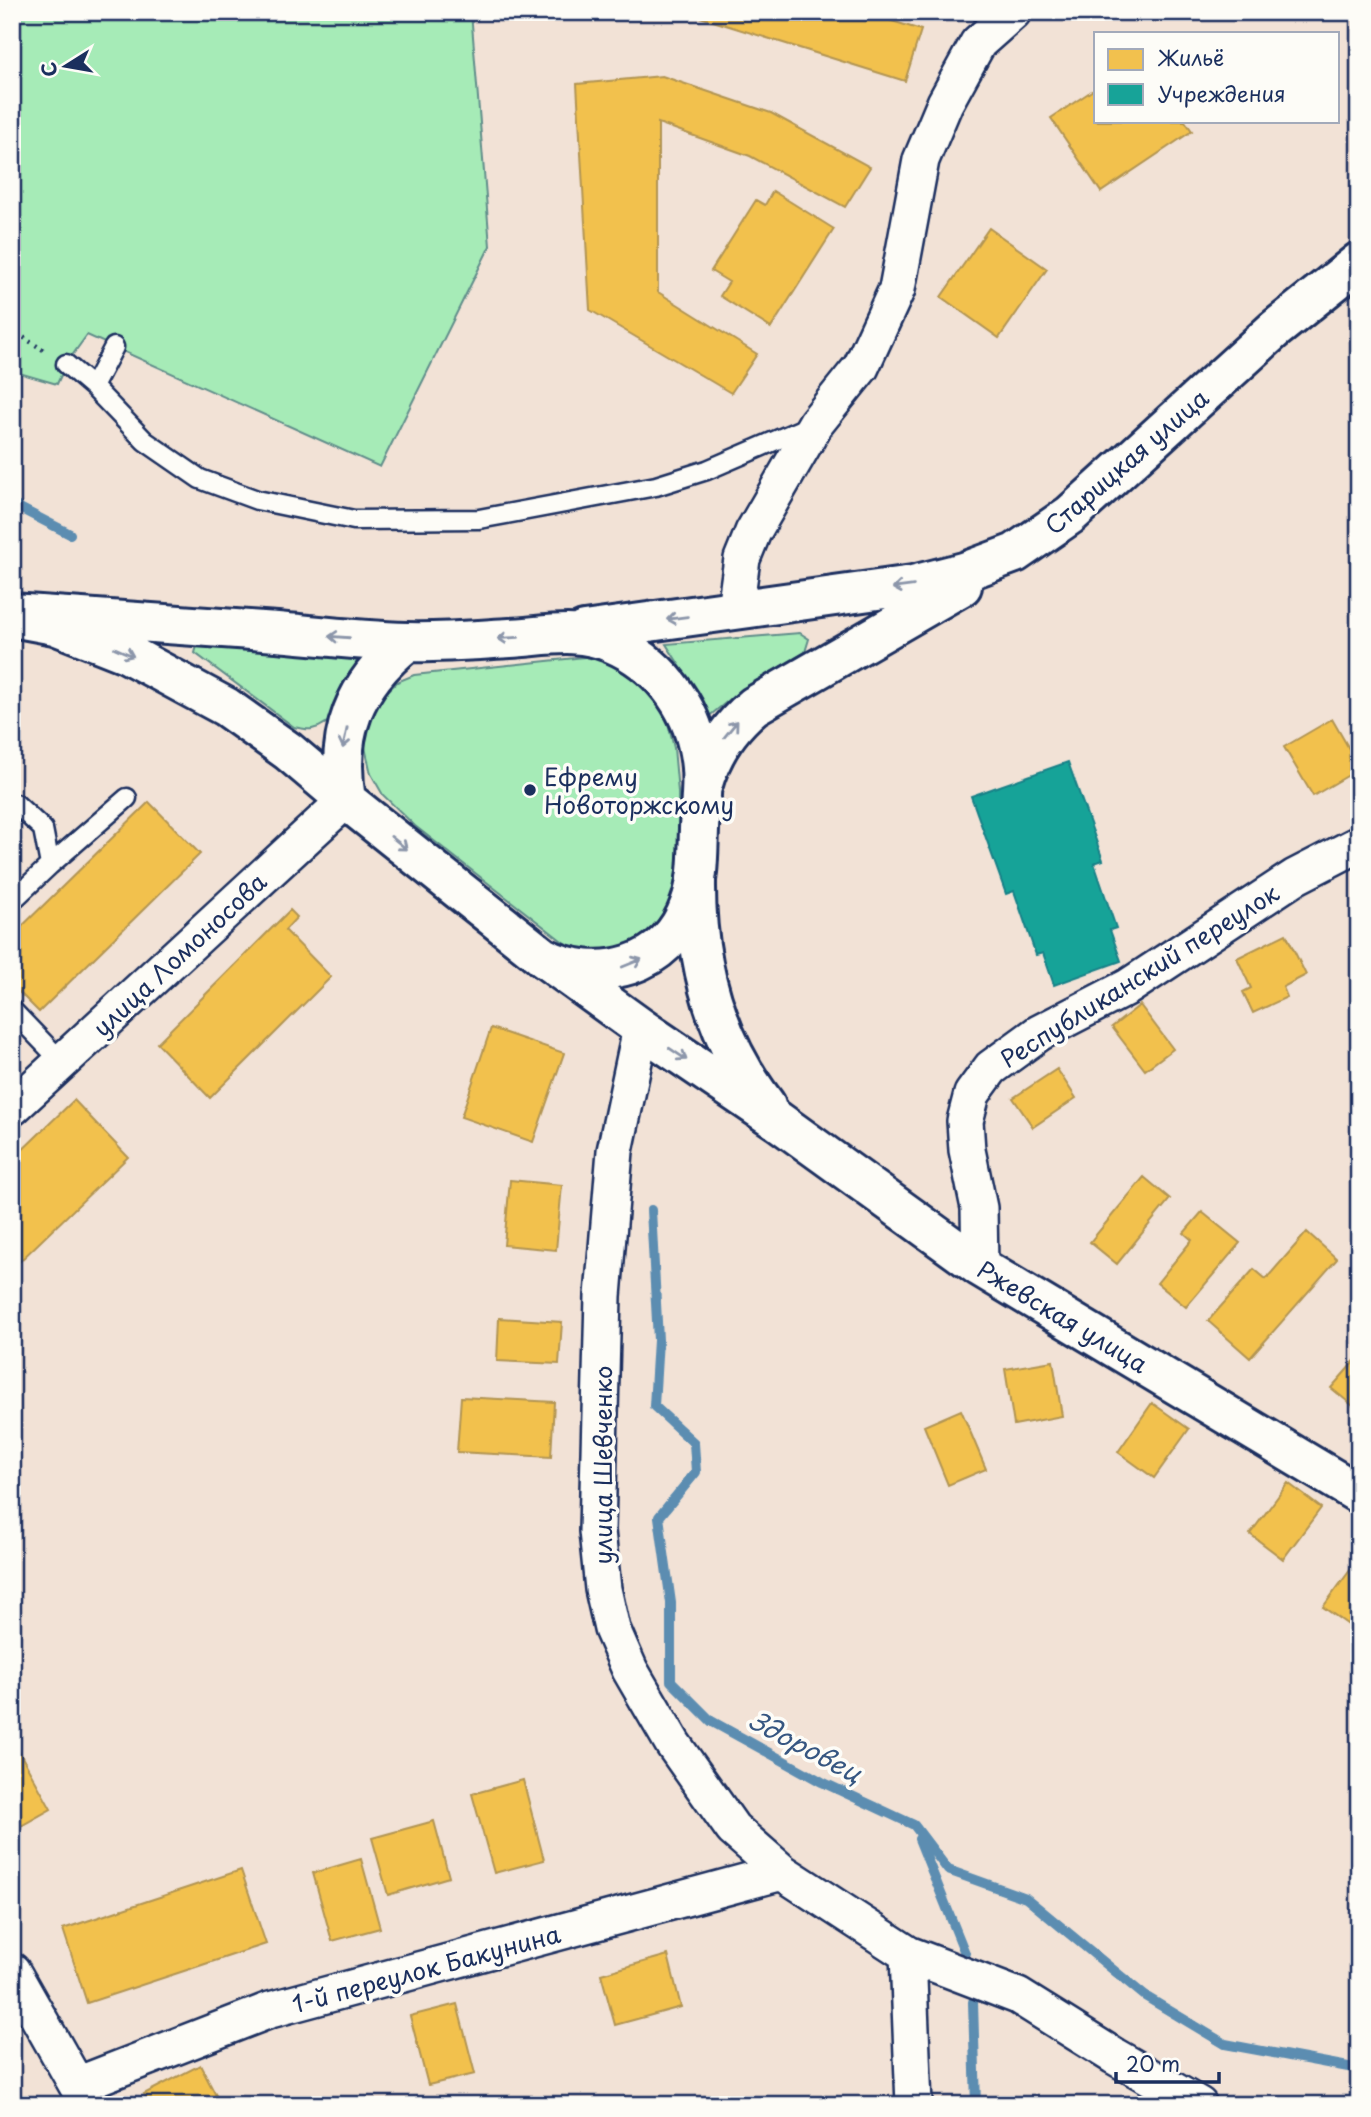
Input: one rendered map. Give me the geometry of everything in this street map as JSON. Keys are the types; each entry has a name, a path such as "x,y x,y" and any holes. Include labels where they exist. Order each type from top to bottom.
{"main road":[{"name":"Старицкая улица","path":"12,615 407,642 510,638 576,632 913,585 964,572 1015,553 1070,515 1274,330 1359,262"},
{"path":"701,789 717,749 733,726 754,706 936,602 1015,553"},
{"name":"Ржевская улица","path":"12,615 55,625 91,638 193,687 268,736 543,957 641,1028 778,1121 980,1267 1359,1494"},
{"path":"543,957 572,969 589,971 620,968 643,959 662,945 683,920 690,906 696,874 701,789 699,753 688,718 657,673 628,651 594,636 576,632"},
{"path":"346,800 342,756 352,712 361,691 374,673 407,642"},
{"name":"Ржевская улица","path":"696,874 699,947 713,1005 737,1061 778,1121"}],"street":[{"path":"735,609 742,559 753,532 816,424 861,367 897,289 921,160 946,103 978,43 1013,12"},
{"name":"улица Ломоносова","path":"12,1108 346,800"},
{"name":"Республиканский переулок","path":"980,1267 979,1208 967,1150 965,1121 972,1094 991,1068 1039,1033 1128,987 1295,877 1359,844"},
{"name":"улица Шевченко","path":"641,1028 615,1151 603,1296 597,1531 603,1589 612,1629 630,1670 673,1744 733,1829 782,1872 908,1954 1018,1996 1199,2105"},
{"name":"1-й переулок Бакунина","path":"83,2095 270,2010 782,1872"},
{"path":"908,1954 915,2105"},
{"path":"12,1971 83,2095"}],"lane":[{"path":"93,387 114,347"},
{"path":"66,364 93,387 145,442 200,479 257,500 354,520 479,519 656,486 707,470 816,424"},
{"path":"12,901 127,798"},
{"path":"12,804 16,804 43,829 50,865"},
{"path":"12,1010 62,1062"}],"path":[{"path":"12,330 66,364"}],"green space":[{"path":"12,12 471,12 490,246 380,467 87,335 66,364 57,384 12,371"},
{"path":"800,633 809,639 805,652 740,691 707,718 687,677 666,644"},
{"path":"197,646 284,649 353,658 360,667 336,713 321,726 305,729 294,727 195,653"},
{"path":"594,656 613,659 653,691 667,719 674,748 678,792 679,875 670,908 651,935 607,954 566,944 415,826 383,795 371,774 364,730 382,697 397,682 414,675"}],"building: Жильё":[{"path":"684,12 863,12 921,30 905,81"},
{"path":"662,76 771,113 870,167 845,207 750,156 658,123 658,292 757,354 731,393 590,310 577,84"},
{"path":"1094,89 1094,122 1186,122 1192,131 1101,192 1051,118"},
{"path":"773,191 834,229 771,328 720,296 729,282 711,271 756,200 765,205"},
{"path":"989,228 1047,269 999,338 941,297"},
{"path":"1332,719 1359,769 1313,796 1284,747"},
{"path":"149,802 200,854 39,1012 12,985 12,936"},
{"path":"290,910 297,917 285,930 331,977 210,1098 157,1043"},
{"path":"1286,934 1306,975 1283,987 1287,997 1253,1013 1243,992 1251,988 1237,958"},
{"path":"1140,1005 1173,1049 1145,1070 1112,1027"},
{"path":"491,1028 564,1053 533,1142 461,1117"},
{"path":"1057,1069 1076,1098 1033,1127 1013,1098"},
{"path":"74,1100 128,1157 12,1269 12,1160"},
{"path":"1144,1177 1170,1199 1117,1264 1090,1242"},
{"path":"510,1180 562,1185 556,1250 504,1245"},
{"path":"1202,1212 1240,1243 1186,1307 1157,1283 1192,1240 1184,1233"},
{"path":"1307,1232 1337,1259 1250,1358 1208,1321 1254,1269 1266,1279"},
{"path":"499,1318 562,1322 559,1364 497,1361"},
{"path":"1359,1356 1359,1411 1331,1388"},
{"path":"1053,1361 1062,1416 1014,1425 1005,1369"},
{"path":"461,1397 554,1402 551,1457 457,1452"},
{"path":"1152,1403 1189,1429 1154,1478 1118,1452"},
{"path":"961,1410 986,1469 948,1485 924,1426"},
{"path":"1288,1483 1321,1508 1283,1559 1250,1534"},
{"path":"1359,1558 1359,1614 1350,1626 1323,1607"},
{"path":"12,1739 51,1809 12,1831"},
{"path":"523,1780 544,1860 494,1873 472,1794"},
{"path":"434,1821 449,1877 388,1895 372,1838"},
{"path":"361,1859 380,1928 332,1941 313,1873"},
{"path":"241,1870 266,1944 87,2003 63,1929"},
{"path":"668,1955 681,2007 615,2025 601,1974"},
{"path":"457,2004 475,2074 428,2085 410,2016"},
{"path":"200,2065 221,2105 150,2105 144,2094"}],"building: Учреждения":[{"path":"1068,762 1103,860 1094,863 1116,928 1110,930 1121,961 1054,985 1043,953 1036,955 1014,891 1006,894 971,796"}],"waterway":[{"name":"Здоровец","path":"12,504 70,534"},
{"name":"Здоровец","path":"651,1210 658,1340 654,1406 694,1443 696,1472 659,1517 671,1603 671,1681 711,1721 822,1782 914,1825 948,1870 1026,1898 1145,1996 1225,2044 1359,2069"},
{"path":"919,1839 965,1953"},
{"path":"973,2002 976,2105"}],"place":[{"name":"Ефрему Новоторжскому","path":"530,790"}]}
